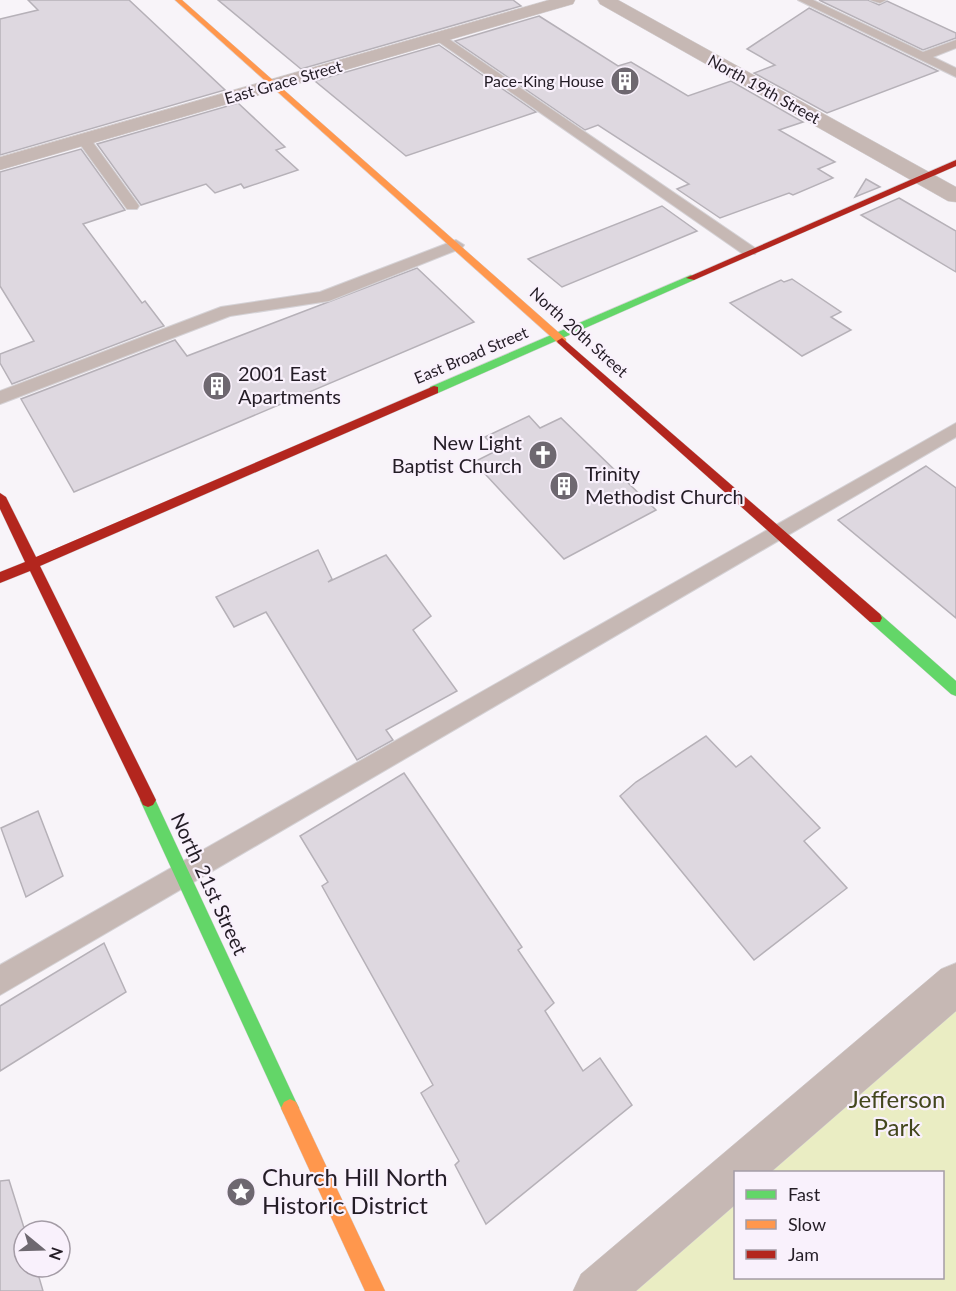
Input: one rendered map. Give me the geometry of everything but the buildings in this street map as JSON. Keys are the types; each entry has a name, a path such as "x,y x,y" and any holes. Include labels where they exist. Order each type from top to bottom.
{"street":[{"name":"North 20th Street","path":"178,0 559,335 956,690"},
{"name":"East Grace Street","path":"0,164 567,0"},
{"name":"North 19th Street","path":"606,0 956,196"},
{"name":"East Broad Street","path":"0,578 956,163"},
{"name":"North 21st Street","path":"0,497 183,876 375,1291"},
{"path":"738,1171 956,984"},
{"path":"598,1291 734,1175"}],"lane":[{"path":"804,0 956,73"},
{"path":"440,37 749,251"},
{"path":"922,57 956,44"},
{"path":"84,140 132,206"},
{"path":"0,398 227,311 323,297 456,245"},
{"path":"0,981 956,429"}],"green space":[{"name":"Jefferson Park","path":"956,984 956,1291 623,1291 734,1174 734,1279 944,1279 944,1171 737,1171"}],"traffic: fast":[{"path":"434,390 691,278"},
{"path":"875,618 956,690"},
{"path":"148,800 290,1108"}],"traffic: slow":[{"path":"178,0 562,341"},
{"path":"290,1108 375,1291"}],"traffic: jam":[{"path":"691,278 956,163"},
{"path":"562,341 875,618"},
{"path":"0,578 434,390"},
{"path":"0,497 148,800"}],"place":[{"name":"Pace-King House","path":"625,81"},
{"name":"2001 East Apartments","path":"217,386"},
{"name":"New Light Baptist Church","path":"543,455"},
{"name":"Trinity Methodist Church","path":"564,486"},
{"name":"Church Hill North Historic District","path":"241,1192"}]}
